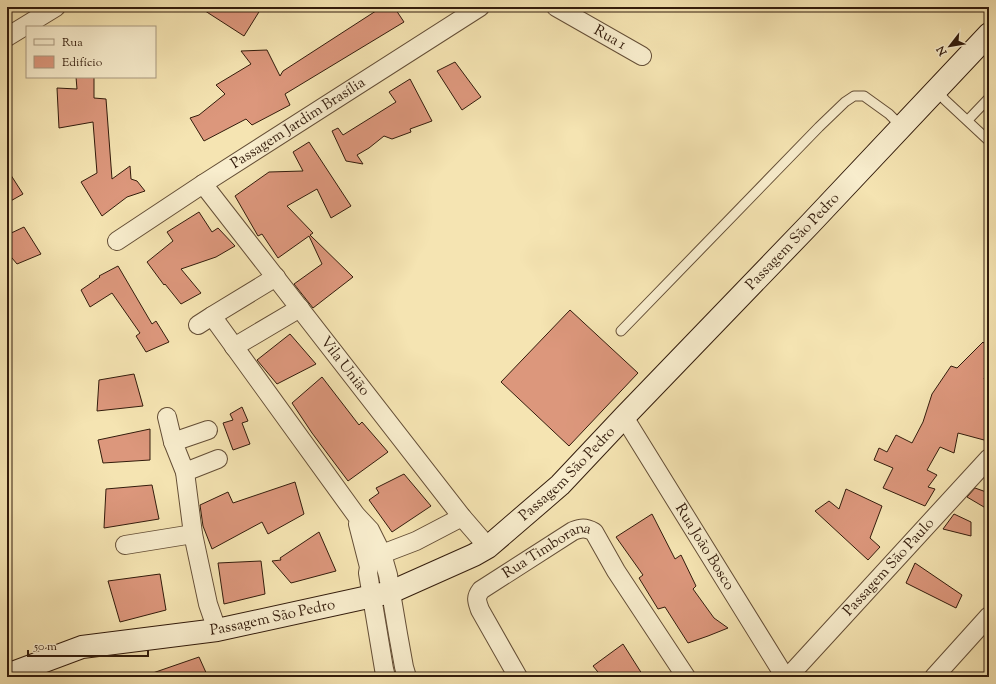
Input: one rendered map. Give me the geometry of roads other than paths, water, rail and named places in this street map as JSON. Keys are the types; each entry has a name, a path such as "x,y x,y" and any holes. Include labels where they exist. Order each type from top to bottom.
{"street":[{"path":"7,37 56,7"},
{"name":"Passagem Jardim Brasília","path":"116,241 480,7"},
{"name":"Rua 1","path":"556,7 642,56"},
{"name":"Passagem São Pedro","path":"7,675 82,647 217,630 382,594 474,555 488,547 560,485 799,236 989,34"},
{"name":"Vila União","path":"203,184 462,517 488,547"},
{"path":"276,277 205,320 234,347 356,515 370,530 382,554 388,575 382,594 385,673 406,672 398,634 382,594 368,573 369,567 356,515"},
{"path":"234,347 300,308"},
{"path":"167,417 173,442 185,472 193,534 208,604 217,630"},
{"name":"Rua João Bosco","path":"624,417 785,677"},
{"path":"173,442 208,430"},
{"name":"Passagem São Paulo","path":"788,677 982,477 989,458"},
{"path":"185,472 218,459"},
{"path":"382,554 416,541 462,517"},
{"name":"Rua Timborana","path":"518,677 480,610 477,602 477,595 481,590 566,535 581,528 589,529 594,532 616,570 686,677"},
{"path":"124,545 193,534"},
{"path":"935,677 989,616"}],"lane":[{"path":"936,90 989,141"},
{"path":"620,331 845,102 854,96 864,96 889,114 902,127"},
{"path":"968,120 989,98"}]}
